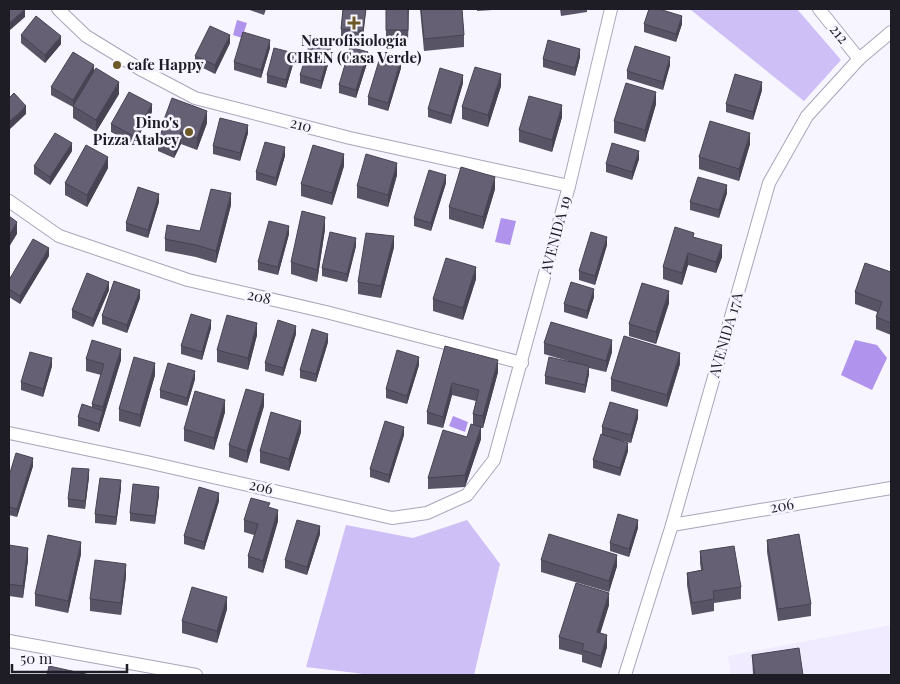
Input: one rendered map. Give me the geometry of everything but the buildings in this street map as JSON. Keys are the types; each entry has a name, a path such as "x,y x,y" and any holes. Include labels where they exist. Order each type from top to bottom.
{"street":[{"name":"210","path":"58,9 86,36 140,69 195,98 350,138 569,186"},
{"name":"AVENIDA 19","path":"494,460 569,186 611,9"},
{"name":"212","path":"819,9 859,58"},
{"name":"AVENIDA 17A","path":"625,675 672,525 769,183 807,116 859,58 891,32"},
{"name":"208","path":"9,201 59,236 188,280 326,312 522,363"},
{"name":"206","path":"9,433 147,462 392,518 427,513 467,495 494,460"},
{"name":"206","path":"672,525 891,488"},
{"path":"9,641 196,675"}],"shaded area":[{"path":"691,9 797,9 841,60 804,101"},
{"path":"237,20 247,23 242,38 233,35"},
{"path":"501,218 516,221 510,245 495,242"},
{"path":"855,340 877,345 887,358 872,390 841,375"},
{"path":"453,416 468,422 465,432 449,426"},
{"path":"467,520 500,564 474,675 372,675 306,667 346,525 413,538"},
{"path":"891,625 891,675 731,675 728,656"}],"place":[{"name":"Neurofisiología CIREN (Casa Verde)","path":"354,23"},
{"name":"cafe Happy","path":"117,65"},
{"name":"Dino's Pizza Atabey","path":"189,132"}]}
